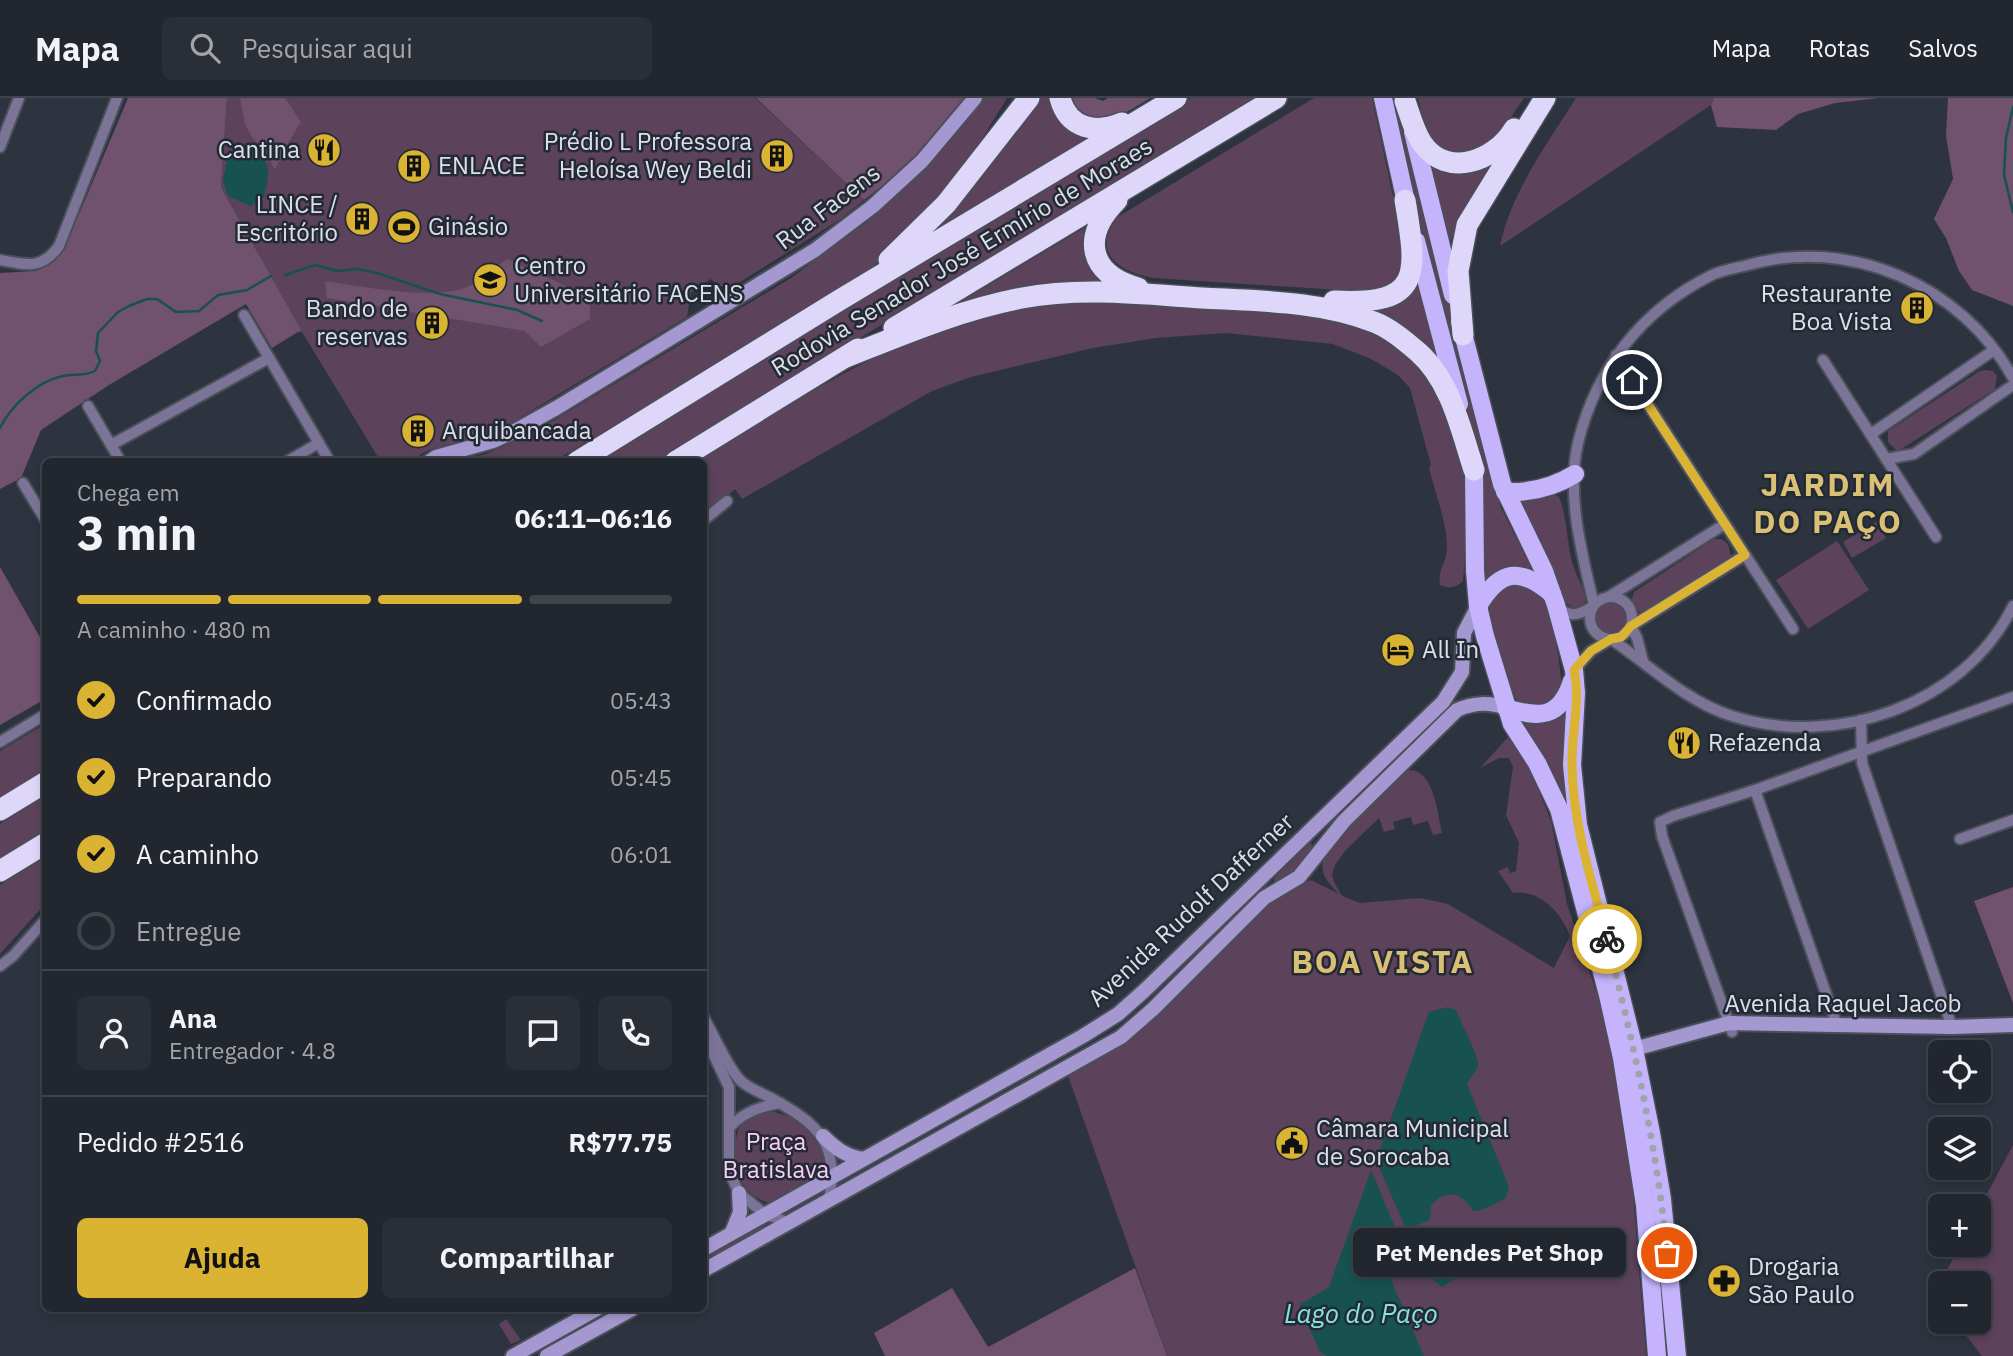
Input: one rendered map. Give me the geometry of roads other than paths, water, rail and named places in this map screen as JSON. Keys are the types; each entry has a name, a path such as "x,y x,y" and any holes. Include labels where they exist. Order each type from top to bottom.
{"highway":[{"path":"838,301 890,260 946,204 1029,98"},
{"path":"1060,98 1072,120 1094,129 1105,129 1174,99"},
{"name":"Rodovia Senador José Ermírio de Moraes","path":"682,458 1276,98"},
{"path":"1405,100 1419,137 1433,154 1449,161 1468,163 1486,158 1499,147 1511,135 1534,98"},
{"path":"1463,335 1458,271 1467,225 1545,98"},
{"name":"Rodovia Senador José Ermírio de Moraes","path":"583,458 1174,99"},
{"path":"1160,169 1116,201 1099,223 1094,236 1095,250 1105,271 1114,278 1139,288 1350,302 1380,301 1398,291 1411,271 1413,250 1405,200"},
{"path":"846,357 957,314 1023,298 1086,292 1269,302 1334,310 1376,323 1401,338 1427,362 1444,387 1474,470"},
{"path":"0,810 42,784"},
{"path":"0,871 42,845"}],"main road":[{"name":"Rua Facens","path":"435,458 511,433 815,250 873,206 922,161 975,98"},
{"path":"1383,98 1405,200 1474,470 1478,606 1492,664 1509,704 1512,724 1536,763 1559,809 1608,995 1636,1137 1645,1205 1657,1356"},
{"path":"1405,100 1493,457 1505,492 1544,571 1574,670 1576,693 1572,765 1578,825 1635,1053 1662,1199 1677,1356"},
{"path":"1505,492 1555,485 1574,474"},
{"path":"1478,606 1491,586 1500,579 1513,575 1527,576 1554,599"},
{"name":"Avenida Rudolf Dafferner","path":"707,1247 1118,1014 1144,992 1449,694 1462,672 1464,632 1478,606"},
{"path":"1509,704 1536,715 1548,713 1564,701 1574,670"},
{"name":"Avenida Rudolf Dafferner","path":"707,1268 1121,1037 1153,1009 1264,898 1299,877 1344,821 1457,710 1468,705 1509,704"},
{"path":"1306,835 1317,844 1317,855"},
{"path":"1269,871 1270,887 1285,887"},
{"name":"Avenida Raquel Jacob","path":"1635,1053 1730,1027 2013,1025"},
{"name":"Avenida Raquel Jacob","path":"1730,1027 2013,1035"},
{"path":"823,1136 836,1149 863,1159"},
{"path":"732,1232 740,1212 739,1194"},
{"path":"513,1356 533,1348 592,1312"},
{"path":"546,1356 627,1312"}],"street":[{"path":"0,146 19,98"},
{"path":"0,260 26,265 38,263 51,257 59,246 117,98"},
{"path":"2013,378 2009,361 1994,350 1955,307 1900,274 1839,257 1775,257 1713,275 1659,308 1616,355 1591,399 1579,441 1574,474 1577,523 1593,606 1590,620 1594,631 1599,636 1611,639 1667,681 1730,716 1770,726 1805,728 1861,720 1914,701 1958,675 1988,646 2013,606"},
{"path":"244,315 328,458"},
{"path":"1871,434 1994,350"},
{"path":"1616,355 1793,629"},
{"path":"111,445 269,358"},
{"path":"1823,360 1936,537"},
{"path":"1886,459 1914,454 2013,385"},
{"path":"88,406 119,458"},
{"path":"293,458 319,443"},
{"path":"1899,480 1897,471 1903,456"},
{"path":"23,483 42,514"},
{"path":"707,518 727,501"},
{"path":"1554,599 1568,615 1580,614 1725,524"},
{"path":"1574,670 1591,651 1611,639 1621,637 1631,626 1745,555"},
{"path":"1610,596 1618,597 1629,606 1632,612 1631,626 1643,661"},
{"path":"1730,1027 1660,822 2013,697"},
{"path":"0,741 42,716"},
{"path":"1861,720 1862,763 1952,1027"},
{"path":"1755,790 1836,1025"},
{"path":"1960,839 2013,820"},
{"path":"0,966 13,956 42,923"},
{"path":"707,1023 740,1080 780,1103 823,1136 831,1157 834,1176 829,1199"},
{"path":"707,1041 729,1087 729,1171 739,1194 765,1214 789,1223"},
{"path":"729,1128 750,1112 780,1103"},
{"path":"533,1348 546,1356"}],"water":[{"path":"247,146 265,161 268,173 264,197 250,206 228,196 223,181 228,154 236,148"},
{"path":"1448,1007 1456,1010 1475,1053 1478,1067 1467,1084 1509,1187 1506,1198 1477,1211 1473,1211 1459,1196 1442,1197 1431,1206 1430,1220 1406,1229 1376,1160 1429,1012"},
{"name":"Lago do Paço","path":"1371,1170 1410,1263 1410,1268 1393,1275 1391,1280 1424,1356 1327,1356 1320,1352 1299,1305 1329,1287"},
{"path":"1433,1230 1446,1240 1459,1238 1465,1244 1458,1250 1462,1275 1442,1287 1422,1270 1411,1242 1413,1237"}],"waterway":[{"path":"2013,107 2006,138 2004,175 2013,212"},
{"path":"285,275 315,265 337,271 357,269 440,294 517,310 542,321"},
{"path":"0,428 18,403 44,383 63,376 95,371 100,361 96,351 98,333 118,312 147,299 157,299 176,312 199,311 218,295 247,290 271,276"}],"place":[{"name":"Cantina","path":"324,150"},
{"name":"Prédio L Professora Heloísa Wey Beldi","path":"777,156"},
{"name":"ENLACE","path":"414,166"},
{"name":"LINCE / Escritório","path":"362,219"},
{"name":"Ginásio","path":"404,227"},
{"name":"Centro Universitário FACENS","path":"490,280"},
{"name":"Restaurante Boa Vista","path":"1917,308"},
{"name":"Bando de reservas","path":"432,323"},
{"name":"Arquibancada","path":"418,431"},
{"name":"All In","path":"1398,650"},
{"name":"Refazenda","path":"1684,743"},
{"name":"Câmara Municipal de Sorocaba","path":"1292,1143"},
{"name":"Pet Mendes Pet Shop","path":"1667,1253"},
{"name":"Drogaria São Paulo","path":"1724,1281"}],"district":[{"name":"JARDIM DO PAÇO","path":"1828,504"},
{"name":"BOA VISTA","path":"1383,962"}],"park label":[{"name":"Praça Bratislava","path":"776,1156"}]}
